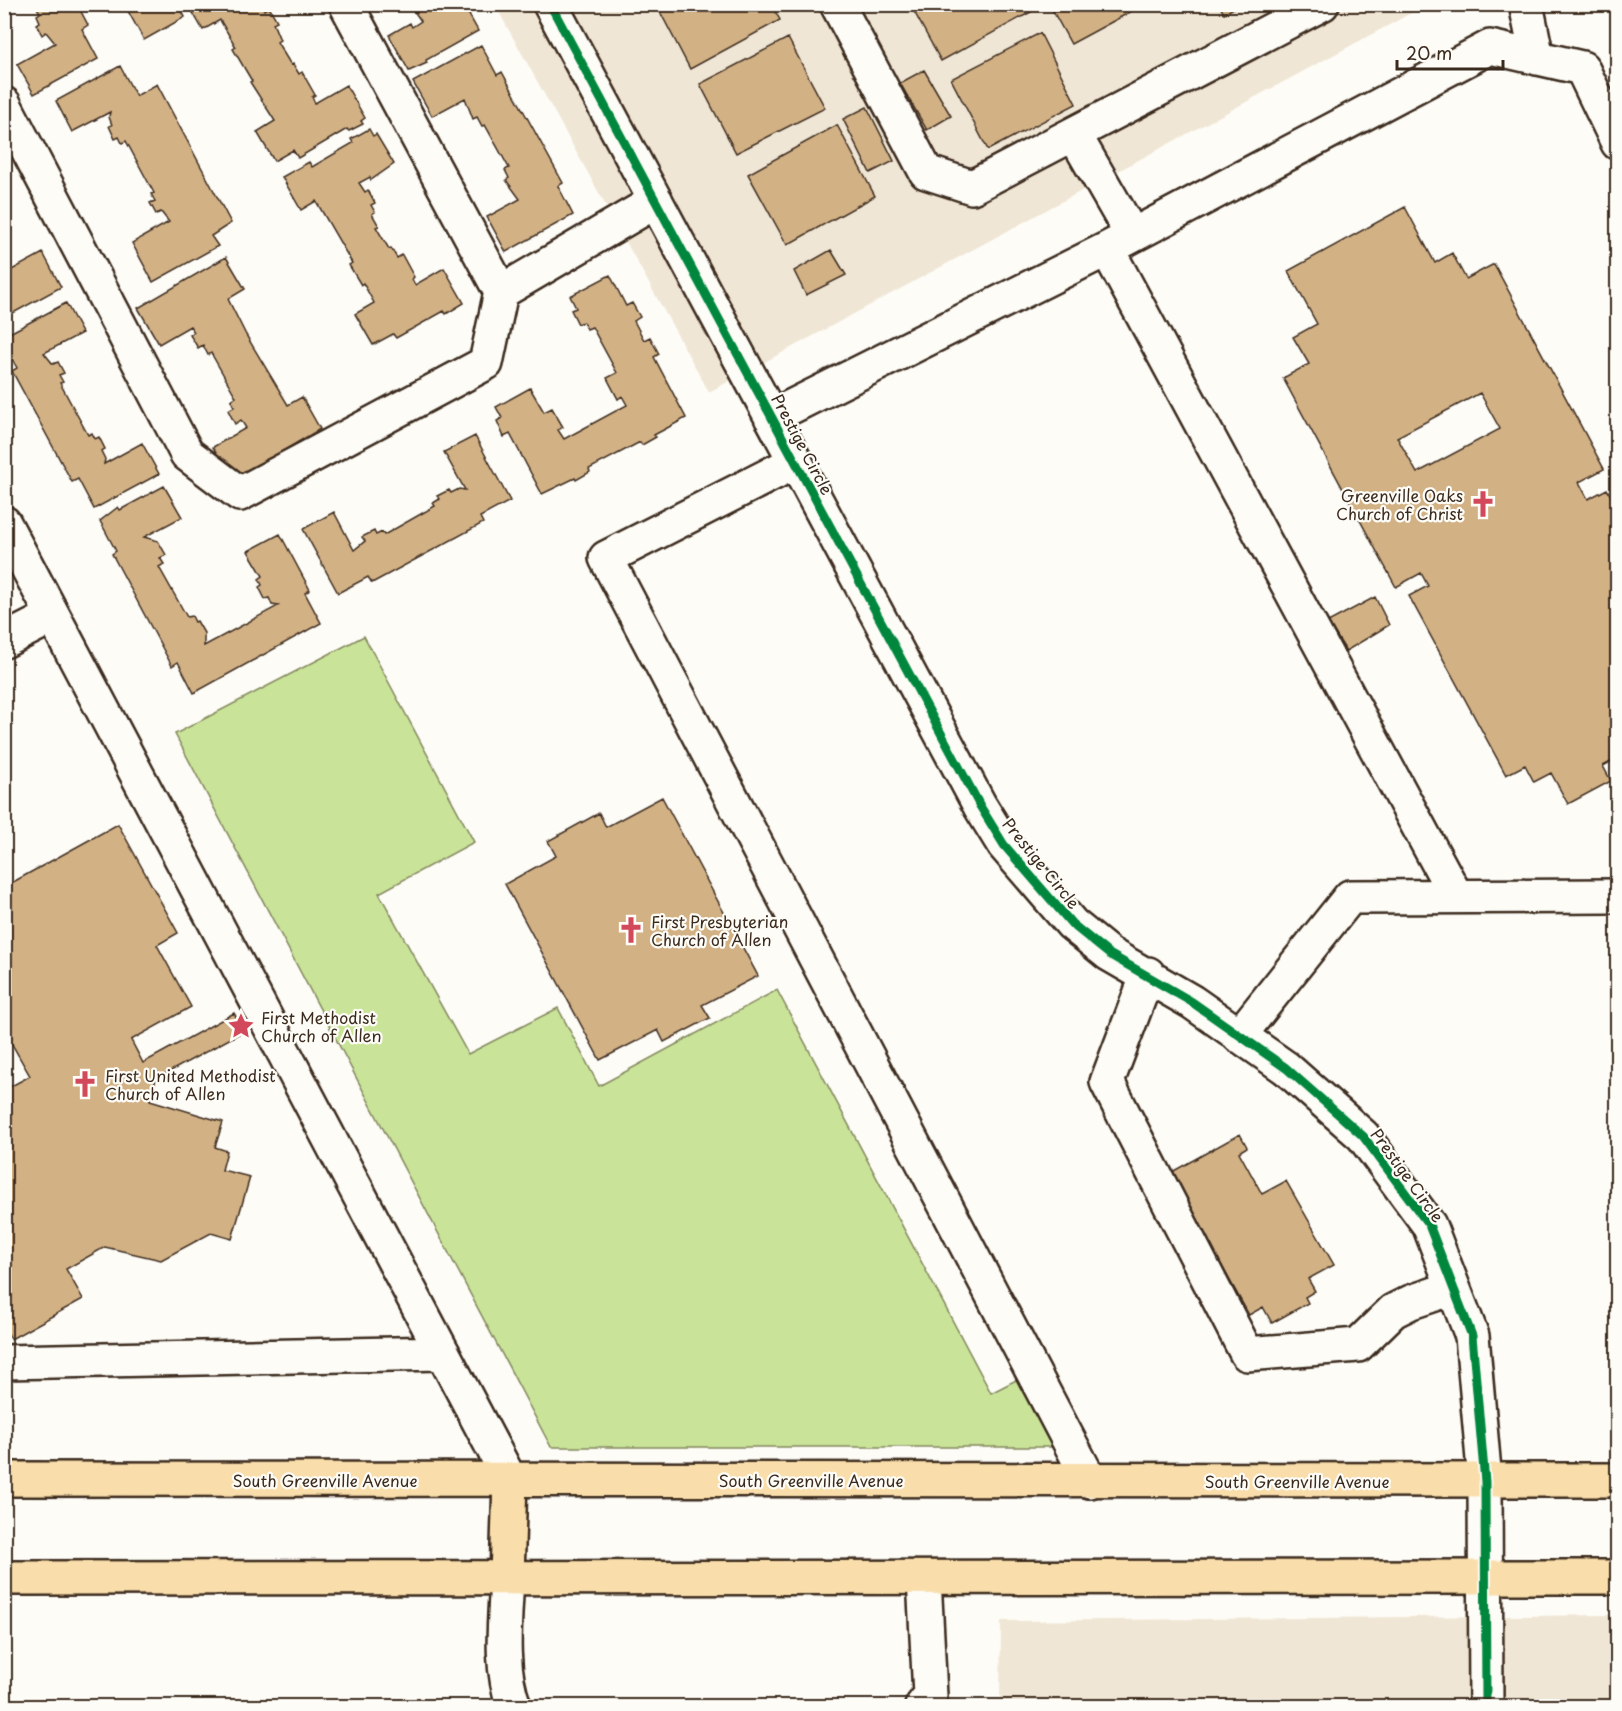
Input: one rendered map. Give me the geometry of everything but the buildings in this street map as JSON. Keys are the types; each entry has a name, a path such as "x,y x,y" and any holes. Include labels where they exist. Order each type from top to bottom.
{"main road":[{"name":"South Greenville Avenue","path":"4,1479 1485,1482 1617,1480"},
{"path":"507,1578 510,1480"},
{"path":"4,1578 1617,1577"}],"street":[{"path":"4,104 187,454 240,494 486,363 501,292 346,4"},
{"name":"Prestige Circle","path":"550,4 980,806 1004,845 1072,924 1109,954 1148,974 1286,1068 1363,1136 1429,1225 1472,1336 1485,1482 1486,1707"},
{"path":"837,4 926,172 972,187 1322,4"},
{"path":"1526,4 1537,58"},
{"path":"771,417 1119,242 1490,47 1582,68 1617,143"},
{"path":"1074,134 1119,242 1456,896"},
{"path":"501,292 656,201"},
{"path":"795,462 606,558 1089,1481"},
{"path":"4,523 510,1480"},
{"path":"4,641 52,616"},
{"path":"1239,1036 1350,897 1617,896"},
{"path":"1148,974 1107,1082 1247,1354 1358,1345 1393,1311 1453,1288"},
{"path":"4,1362 443,1353"},
{"path":"507,1578 504,1642 508,1691 514,1707"},
{"path":"924,1578 930,1703"}],"shaded area":[{"path":"495,5 1426,5 709,392"},
{"path":"1617,1615 1617,1706 1000,1706 1001,1621"}],"green space":[{"path":"364,636 474,842 379,893 468,1054 558,1008 599,1086 777,990 991,1393 1018,1379 1056,1447 551,1447 175,734"}],"cycle path":[{"path":"550,4 980,806 1004,845 1072,924 1109,954 1192,1002 1286,1068 1363,1136 1429,1225 1472,1336 1485,1482 1486,1706"}],"place":[{"name":"Greenville Oaks Church of Christ","path":"1483,504"},
{"name":"First Presbyterian Church of Allen","path":"631,930"},
{"name":"First Methodist Church of Allen","path":"241,1026"},
{"name":"First United Methodist Church of Allen","path":"85,1084"}]}
